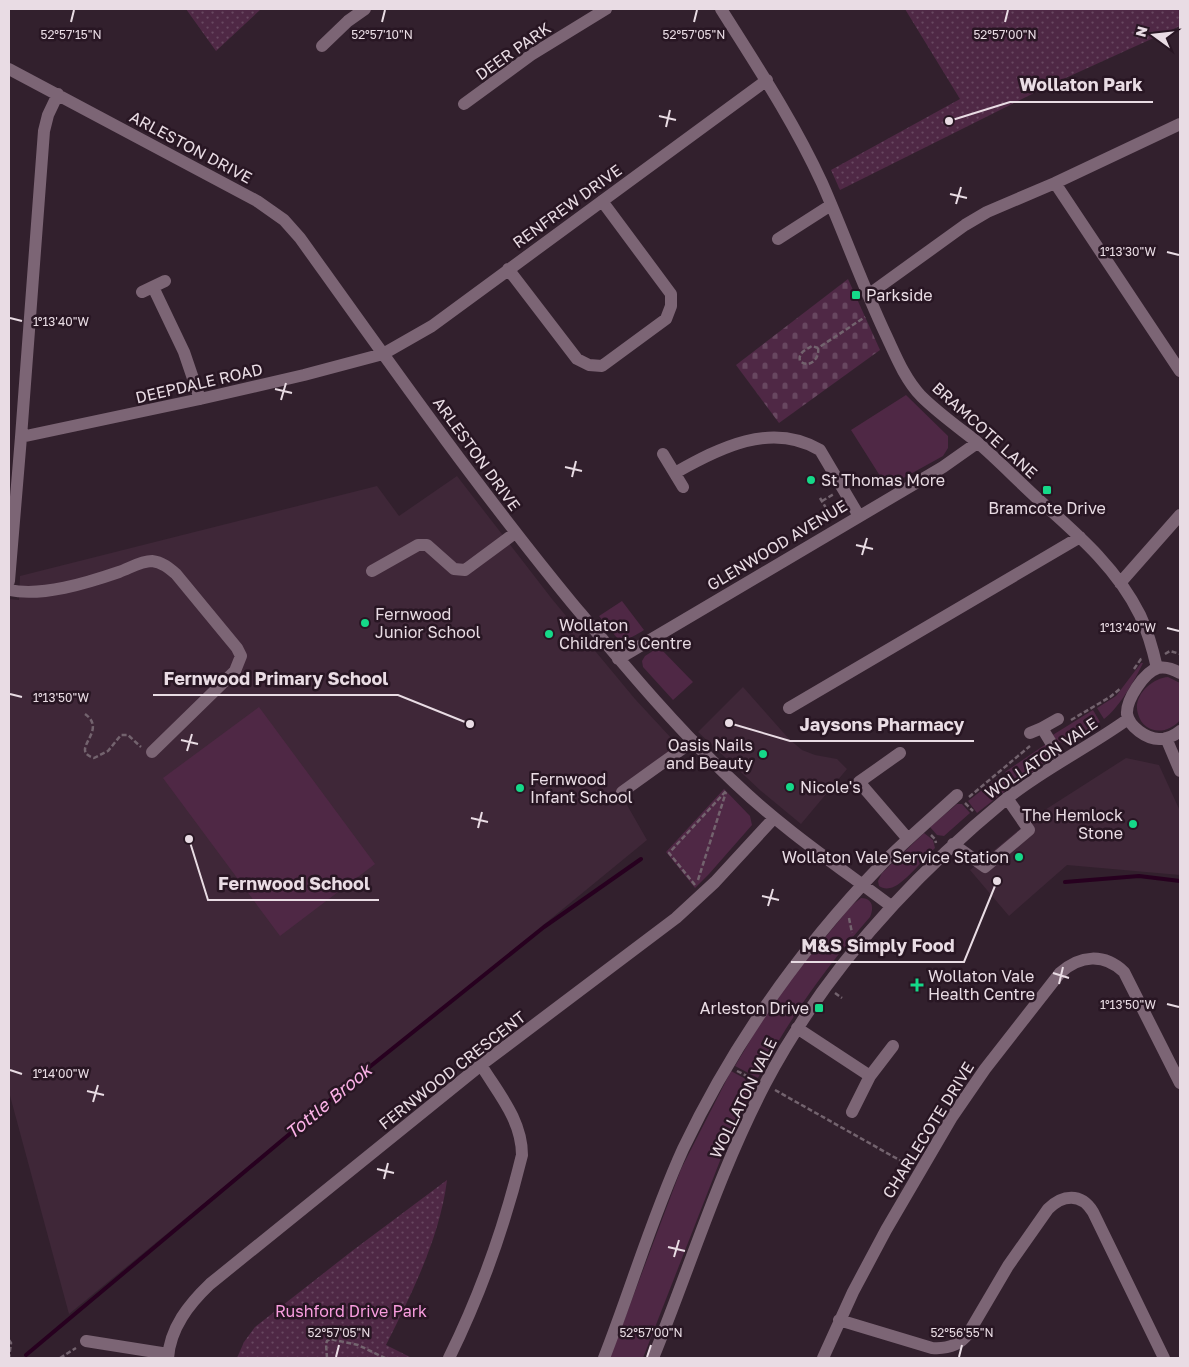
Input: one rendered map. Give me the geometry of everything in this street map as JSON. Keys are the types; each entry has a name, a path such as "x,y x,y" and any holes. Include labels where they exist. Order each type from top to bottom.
{"street":[{"path":"322,46 348,21 365,9"},
{"name":"DEER PARK","path":"464,104 531,55 606,9"},
{"name":"BRAMCOTE LANE","path":"721,9 789,117 831,205 874,311 898,360 920,394 1080,536 1120,583 1136,607 1144,625 1157,668"},
{"name":"ARLESTON DRIVE","path":"9,69 241,192 275,213 300,238 515,533 618,659 693,741 730,786 891,906"},
{"name":"RENFREW DRIVE","path":"383,354 432,326 767,80"},
{"path":"9,581 22,437 44,131 48,115 58,94"},
{"path":"868,294 965,225 987,212 1055,183 1180,124"},
{"path":"1055,183 1180,371"},
{"path":"508,269 577,359 584,363 602,366 666,318 672,299 671,294 602,201"},
{"path":"778,238 831,205"},
{"path":"154,286 184,352 200,399"},
{"name":"DEEPDALE ROAD","path":"22,437 200,399 304,375 383,354"},
{"path":"675,473 705,456 754,438 774,436 798,441 820,450 859,516"},
{"name":"GLENWOOD AVENUE","path":"618,659 943,466 977,443"},
{"path":"663,454 683,487"},
{"path":"1120,583 1180,514"},
{"path":"372,571 418,545 427,545 454,569 465,570 515,533"},
{"path":"789,708 1080,536"},
{"path":"9,590 34,592 62,588 119,572 143,562 153,561 164,564 176,574 238,648 241,656 235,671 152,752"},
{"path":"1180,673 1167,668 1157,668 1146,676 1136,690 1129,705 1128,719 1144,734 1156,739 1166,738 1180,731"},
{"path":"1058,719 1036,731 1062,761"},
{"name":"WOLLATON VALE","path":"653,1358 718,1188 765,1085 796,1028 824,988 860,941 891,906 953,844 1007,798 1128,719"},
{"path":"1166,738 1180,771"},
{"path":"622,792 693,741"},
{"path":"900,753 859,782 908,839"},
{"name":"WOLLATON VALE","path":"604,1358 671,1177 696,1123 728,1066 774,993 796,963 863,885 908,839 957,795"},
{"path":"953,844 984,867 1029,830 1007,798"},
{"name":"FERNWOOD CRESCENT","path":"168,1356 174,1332 181,1318 196,1297 210,1284 481,1065 656,933 774,818"},
{"name":"CHARLECOTE DRIVE","path":"823,1358 839,1320 886,1230 952,1117 985,1069 1060,973 1075,962 1094,958 1110,961 1124,972 1180,1083"},
{"path":"796,1028 870,1076"},
{"path":"852,1112 870,1076 892,1046"},
{"path":"449,1358 495,1250 522,1154 522,1144 515,1120 481,1065"},
{"path":"839,1320 932,1348 946,1348 960,1343 968,1334 1008,1266 1048,1209 1054,1203 1070,1198 1082,1200 1089,1205 1164,1358"},
{"path":"86,1342 168,1356"}],"path":[{"path":"818,348 874,311"},
{"path":"812,346 818,348 819,354 816,359 808,365 800,362 801,352 812,346"},
{"path":"820,498 838,528"},
{"path":"85,714 91,718 94,724 85,746 85,752 89,756 94,758 100,756 108,751 121,735 126,734 145,752 152,752"},
{"path":"700,889 730,786"},
{"path":"700,889 669,852 730,786"},
{"path":"846,904 852,934 856,937"},
{"path":"728,1066 920,1172"},
{"path":"327,1358 326,1344 330,1339 358,1345 384,1358"},
{"path":"9,1340 11,1343 9,1358"},
{"path":"60,1358 86,1342"}],"shaded area":[{"path":"457,476 552,599 635,699 685,753 623,798 647,840 69,1314 9,1092 9,599 19,600 20,576 377,486 399,516"},
{"path":"743,687 789,739 802,750 815,755 837,759 847,769 801,824 761,791 698,732"},
{"path":"1126,758 1159,765 1180,811 1180,875 1067,865 1009,916 970,870 1037,815"}],"green space":[{"path":"186,9 261,9 216,51"},
{"path":"905,9 1180,9 1180,26 1048,86 840,190 831,170 960,99"},
{"path":"848,279 880,350 779,423 736,365"},
{"path":"906,395 948,436 948,448 943,456 887,487 851,430"},
{"path":"622,601 644,630 632,637 618,639 599,616"},
{"path":"659,647 693,682 673,700 643,667 642,661 645,656"},
{"path":"1141,663 1143,663 1126,693 1104,719 1097,708 1116,696"},
{"path":"1168,677 1180,683 1180,720 1175,725 1163,730 1151,729 1141,721 1138,714 1138,701 1150,684"},
{"path":"259,707 375,864 280,936 163,778"},
{"path":"1093,710 1100,722 1066,743 1057,742 1051,736"},
{"path":"1046,744 1049,750 1044,762 1013,784 1005,772"},
{"path":"1000,776 1009,788 977,813 968,801"},
{"path":"724,789 750,816 752,825 695,888 666,852"},
{"path":"957,804 962,804 970,813 944,836 937,835 930,827"},
{"path":"924,833 933,840 935,848 901,883 889,888 879,886 878,881 882,873"},
{"path":"861,898 865,898 872,904 870,917 809,994 782,1035 758,1078 735,1066 763,1019 794,975 852,905"},
{"path":"731,1071 755,1084 725,1148 643,1358 610,1358 681,1169"},
{"name":"Rushford Drive Park","path":"447,1180 438,1223 424,1264 386,1345 412,1358 237,1358 244,1342 255,1327"}],"waterway":[{"name":"Tottle Brook","path":"26,1355 367,1069 544,927 641,859"},
{"name":"Tottle Brook","path":"1065,882 1139,876 1180,881"}],"place":[{"name":"Wollaton Park","path":"949,121"},
{"name":"Parkside","path":"856,295"},
{"name":"St Thomas More","path":"811,480"},
{"name":"Bramcote Drive","path":"1047,490"},
{"name":"Fernwood Junior School","path":"365,623"},
{"name":"Wollaton Children's Centre","path":"549,634"},
{"name":"Jaysons Pharmacy","path":"729,723"},
{"name":"Fernwood Primary School","path":"470,724"},
{"name":"Oasis Nails and Beauty","path":"763,754"},
{"name":"Nicole's","path":"790,787"},
{"name":"Fernwood Infant School","path":"520,788"},
{"name":"The Hemlock Stone","path":"1133,824"},
{"name":"Fernwood School","path":"189,839"},
{"name":"Wollaton Vale Service Station","path":"1019,857"},
{"name":"M&S Simply Food","path":"997,881"},
{"name":"Wollaton Vale Health Centre","path":"917,985"},
{"name":"Arleston Drive","path":"819,1008"}]}
